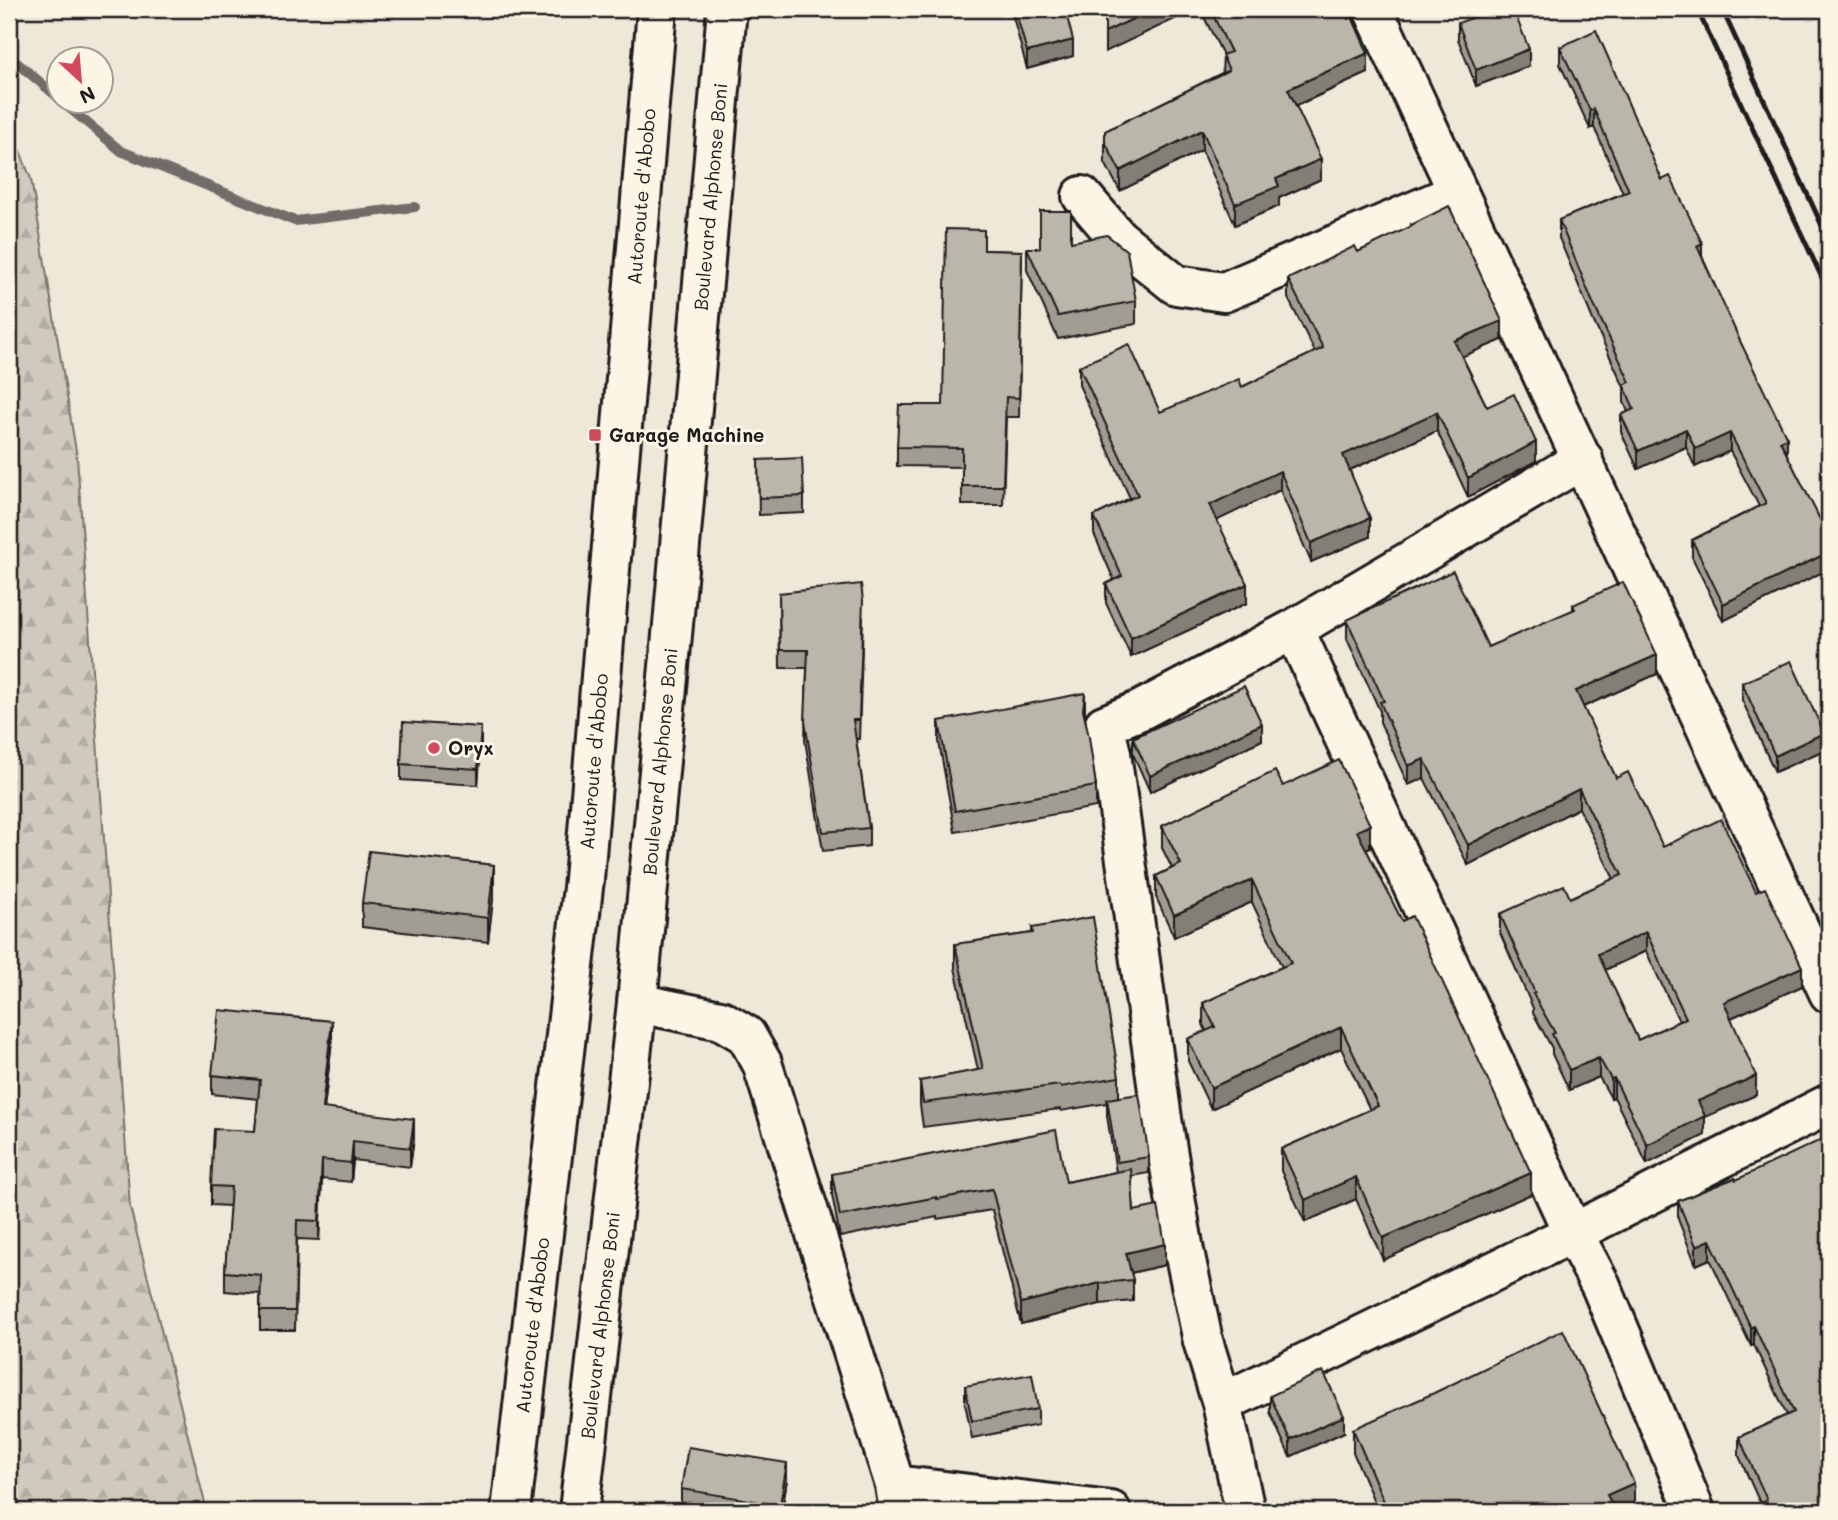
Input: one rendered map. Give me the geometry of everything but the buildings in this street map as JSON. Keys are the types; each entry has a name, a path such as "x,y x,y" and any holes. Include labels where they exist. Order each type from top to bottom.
{"street":[{"name":"Autoroute d'Abobo","path":"511,1511 584,879 657,9"},
{"name":"Boulevard Alphonse Boni","path":"579,1511 636,1003 674,614 727,9"},
{"path":"1373,9 1829,993"},
{"path":"1082,196 1118,238 1176,285 1224,292 1457,193"},
{"path":"1245,1511 1222,1402 1203,1341 1184,1251 1162,1119 1111,753 1104,725 1141,710 1294,629 1583,459"},
{"path":"1294,629 1573,1233 1601,1286 1696,1511"},
{"path":"636,1003 721,1020 746,1035 762,1063 897,1498 1111,1511"},
{"path":"1222,1402 1573,1233 1829,1104"}],"green space":[{"path":"9,123 31,179 77,457 130,1207 207,1511 9,1511"}],"waterway":[{"path":"9,56 46,87"},
{"path":"79,116 121,151 295,221 415,207"}],"railway":[{"path":"1697,9 1829,293"},
{"path":"1722,9 1829,241"}],"place":[{"name":"Garage Machine","path":"595,435"},
{"name":"Oryx","path":"434,748"}]}
